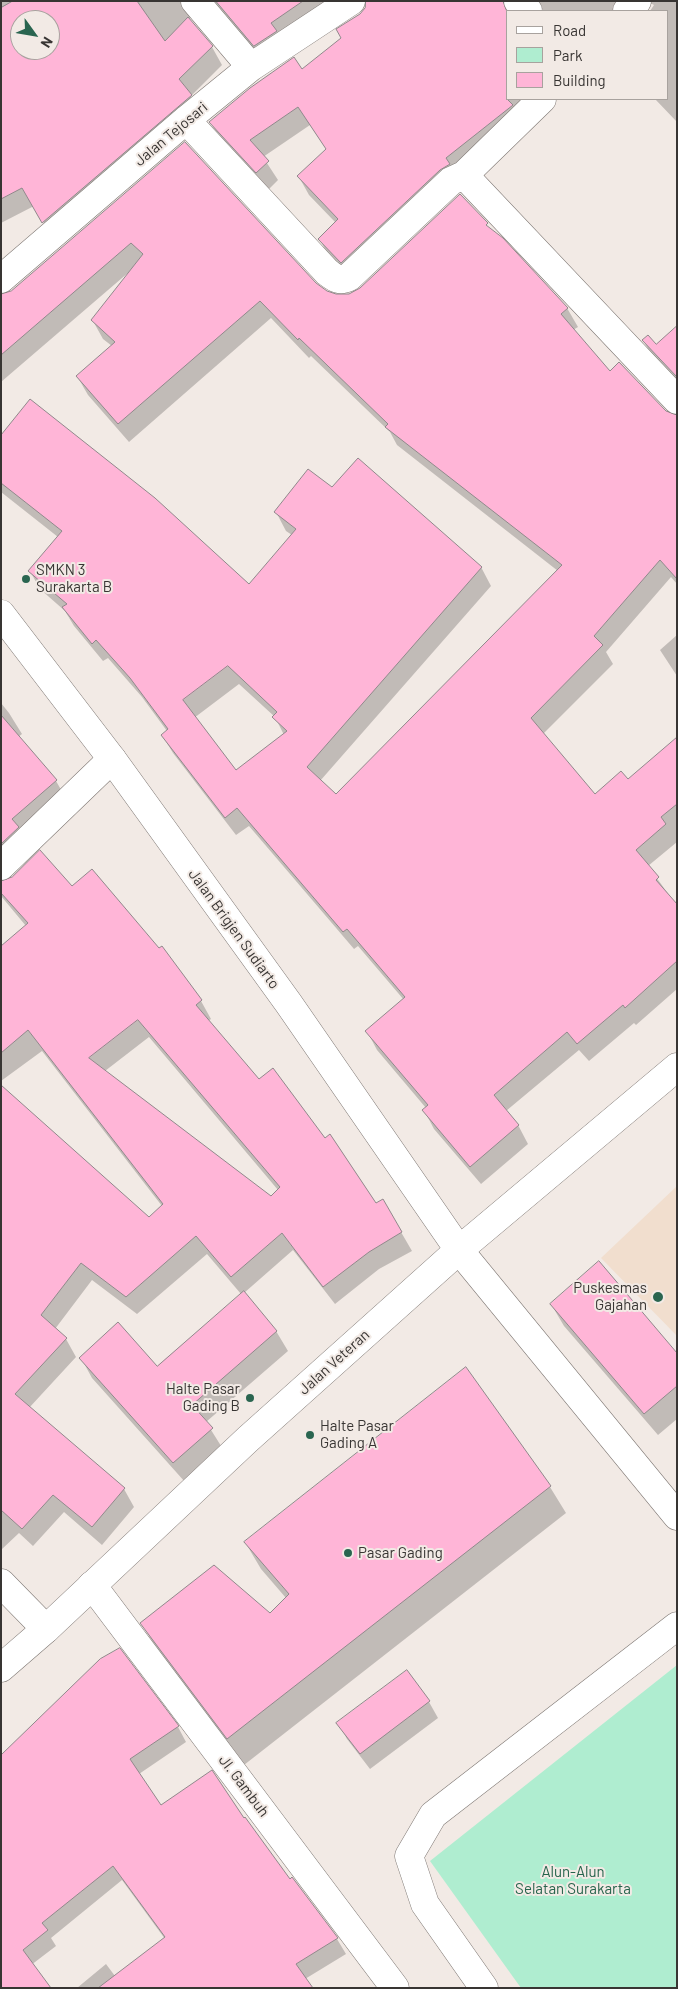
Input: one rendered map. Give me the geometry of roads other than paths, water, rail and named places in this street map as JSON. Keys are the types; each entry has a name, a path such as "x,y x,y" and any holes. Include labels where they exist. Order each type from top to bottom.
{"street":[{"path":"195,1 251,67"},
{"name":"Jalan Tejosari","path":"1,279 186,120 251,67 351,1"},
{"path":"518,1 527,10"},
{"path":"627,10 637,1"},
{"path":"186,120 327,272 335,279 342,280 349,277 451,181 464,175 541,100"},
{"path":"464,175 677,400"},
{"name":"Jalan Brigjen Sudiarto","path":"1,614 112,759 289,1004 459,1250 677,1516"},
{"path":"1,866 112,759"},
{"name":"Jalan Veteran","path":"1,1668 46,1629 248,1439 459,1250 677,1067"},
{"path":"1,1583 46,1629"},
{"name":"Jl. Gambuh","path":"92,1585 395,1988"},
{"path":"484,1988 425,1904 409,1856 433,1815 677,1626"}],"place":[{"name":"SMKN 3 Surakarta B","path":"26,579"},
{"name":"Puskesmas Gajahan","path":"658,1297"},
{"name":"Halte Pasar Gading B","path":"250,1398"},
{"name":"Halte Pasar Gading A","path":"310,1435"},
{"name":"Pasar Gading","path":"348,1553"}],"park label":[{"name":"Alun-Alun Selatan Surakarta","path":"573,1880"}]}
